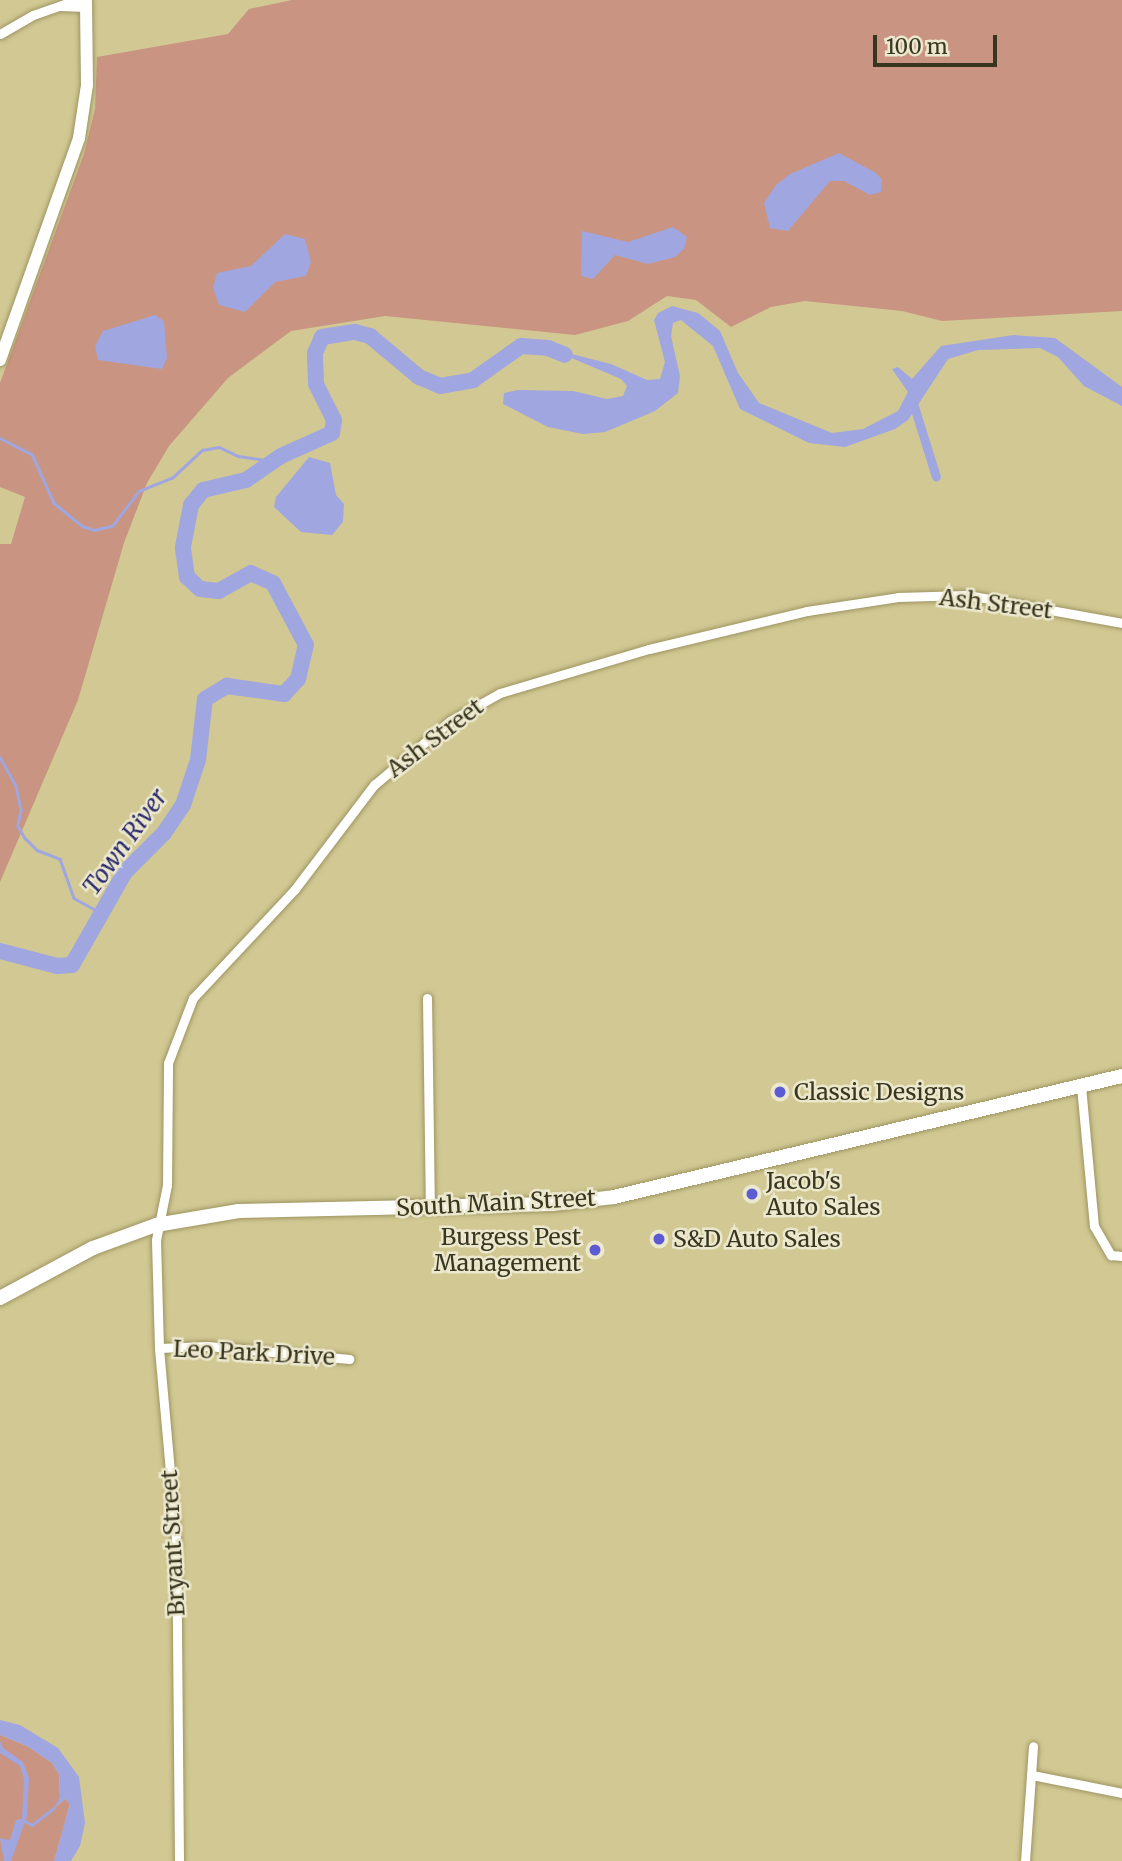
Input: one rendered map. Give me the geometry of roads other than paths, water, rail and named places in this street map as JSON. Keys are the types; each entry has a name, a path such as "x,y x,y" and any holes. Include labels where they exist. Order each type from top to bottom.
{"main road":[{"path":"0,360 79,138 87,85 83,2"},
{"name":"South Main Street","path":"5,1295 93,1248 156,1225 239,1211 552,1204 614,1197 1122,1076"}],"street":[{"path":"0,34 60,6 83,2"},
{"name":"Ash Street","path":"156,1225 167,1185 169,1063 193,998 295,889 374,785 471,706 535,680 649,649 807,611 898,597 967,595 1122,623"},
{"path":"427,998 430,1207"},
{"path":"1081,1087 1094,1226 1111,1255 1122,1256"},
{"name":"Bryant Street","path":"156,1225 159,1348 176,1539 179,1861"},
{"name":"Leo Park Drive","path":"159,1348 207,1346 349,1359"},
{"path":"1026,1861 1034,1746"},
{"path":"1032,1775 1122,1793"}],"water":[{"path":"839,153 876,173 882,180 881,192 870,195 844,181 830,181 788,231 770,228 764,203 776,185 790,174"},
{"path":"673,227 687,237 684,249 675,257 648,264 615,255 593,279 581,276 582,231 628,242"},
{"path":"285,234 305,239 311,262 306,276 275,282 245,312 219,305 213,288 217,273 251,266"},
{"path":"672,306 698,313 720,331 738,373 759,403 832,433 863,429 898,411 908,392 892,369 898,367 912,379 941,346 1014,335 1055,338 1122,387 1122,406 1084,386 1058,357 1040,348 978,350 948,359 908,420 895,429 845,447 809,443 740,409 713,346 681,320 673,323 671,336 680,376 678,393 655,411 605,432 583,434 548,427 503,404 504,393 518,390 573,391 607,399 623,396 627,386 621,379 548,348 611,364 647,380 660,379 665,362 654,320 658,313"},
{"path":"155,315 164,321 167,358 162,369 98,360 95,346 103,331"},
{"path":"309,457 330,463 336,495 344,504 343,522 332,535 301,532 274,507 276,497"},
{"path":"0,1720 20,1725 58,1748 79,1777 85,1823 80,1846 71,1861 54,1861 70,1804 65,1799 53,1809 60,1797 59,1774 52,1763 27,1746 0,1735"},
{"path":"0,1741 3,1748 23,1762 29,1778 27,1816 11,1861 4,1861 0,1838 10,1840 16,1820 22,1819 24,1779 20,1766 0,1753"}],"waterway":[{"name":"Town River","path":"0,951 57,966 72,965 125,872 164,833 183,805 198,760 205,699 227,686 284,694 298,679 306,645 273,583 251,573 219,591 200,589 187,577 183,547 191,505 203,490 246,480 281,456 332,433 334,420 316,384 315,353 322,337 355,332 370,336 419,377 440,386 473,380 521,346 548,348 565,355"},
{"path":"913,403 936,477"},
{"path":"0,438 32,454 54,503 82,526 94,530 112,526 139,491 172,478 202,450 219,447 238,456 273,461"},
{"path":"0,757 16,786 21,810 18,826 25,838 37,850 60,859 74,898 103,914"},
{"path":"23,1820 32,1825 54,1808"}],"place":[{"name":"Classic Designs","path":"780,1092"},
{"name":"Jacob's Auto Sales","path":"752,1194"},
{"name":"S&D Auto Sales","path":"659,1239"},
{"name":"Burgess Pest Management","path":"595,1250"}]}
